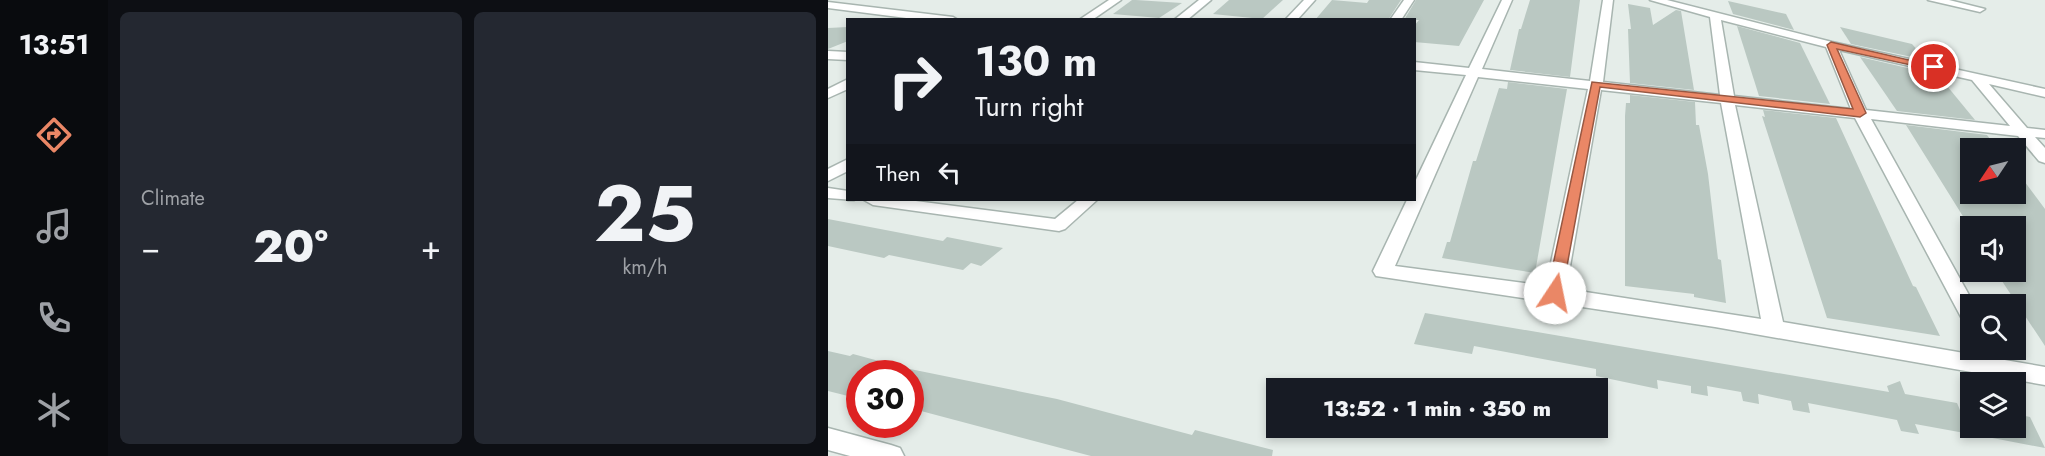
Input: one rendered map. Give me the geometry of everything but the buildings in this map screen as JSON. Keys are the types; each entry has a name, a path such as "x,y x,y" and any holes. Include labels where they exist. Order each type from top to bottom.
{"street":[{"path":"1087,18 1116,0"},
{"path":"1182,18 1206,0"},
{"path":"1292,18 1310,0"},
{"path":"1396,18 1409,0"},
{"path":"1416,198 1507,0"},
{"path":"1555,293 1596,84 1608,0"},
{"path":"1655,0 1831,45 2045,93"},
{"path":"1933,0 1980,9"},
{"path":"829,10 846,4 940,18"},
{"path":"829,10 879,18"},
{"path":"1715,15 1727,98 1773,327"},
{"path":"1831,45 1860,113 1960,297"},
{"path":"828,55 846,56"},
{"path":"1416,66 2045,134"},
{"path":"1975,76 2045,159"},
{"path":"828,94 846,84"},
{"path":"828,176 846,165"},
{"path":"828,194 846,196"},
{"path":"890,201 923,203 1059,225 1087,201"},
{"path":"1414,201 1383,271 1555,293 1960,354"},
{"path":"1996,360 2045,376"},
{"path":"828,439 891,456"}],"route":[{"path":"1555,293 1596,84 1860,113 1831,45 1934,67"}]}
